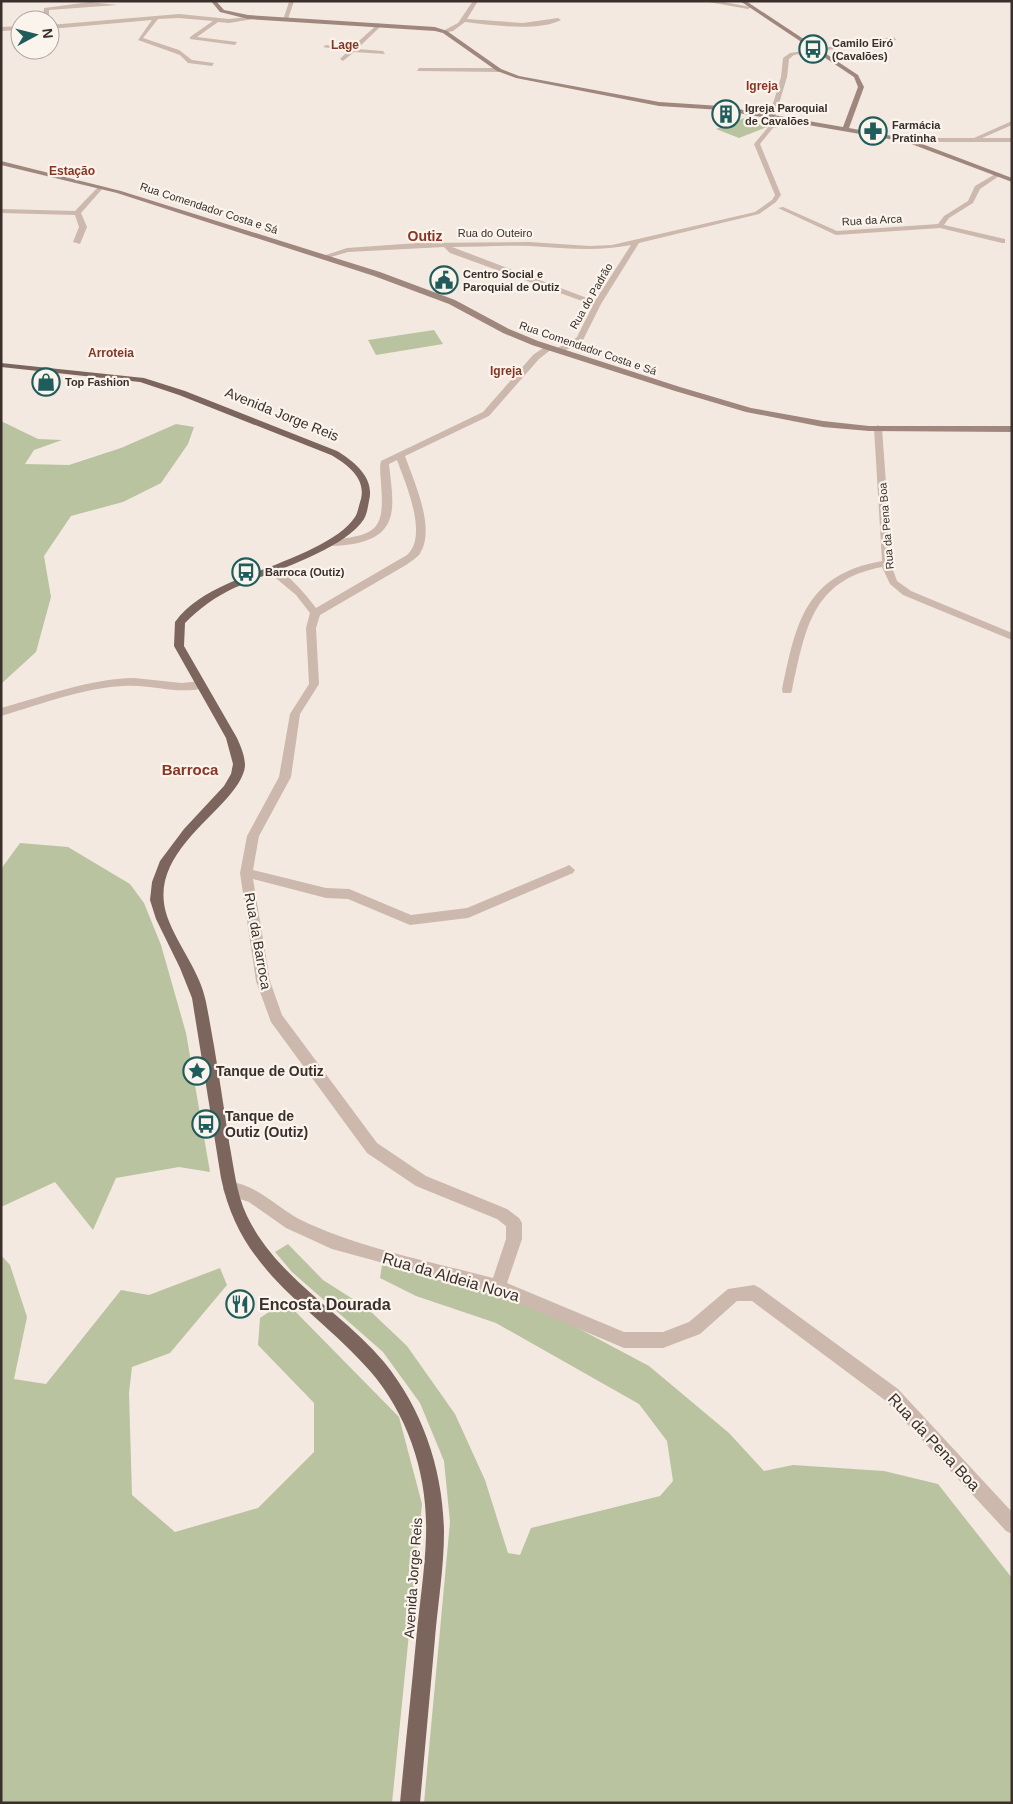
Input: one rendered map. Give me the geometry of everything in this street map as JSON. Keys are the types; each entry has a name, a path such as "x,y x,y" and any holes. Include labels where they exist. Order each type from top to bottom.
{"main road":[{"name":"Avenida Jorge Reis","path":"1,365 141,380 251,419 341,457 362,477 366,487 367,500 364,512 356,525 331,543 270,569 199,604 185,614 178,624 176,635 179,646 231,738 238,756 239,768 223,795 168,859 157,880 155,893 161,918 194,981 199,998 230,1190 243,1224 272,1266 286,1282 368,1357 386,1378 410,1415 425,1452 433,1492 435,1535 410,1803"}],"street":[{"path":"213,1 222,11 256,18"},
{"path":"445,32 455,30 465,20 468,10 476,1"},
{"path":"705,1 748,7"},
{"path":"742,1 748,7 851,71 860,82 861,87 845,130"},
{"path":"285,19 292,2"},
{"path":"46,10 90,4 114,5"},
{"path":"60,25 186,16 216,21 256,18 285,19 435,29 445,32 498,70 518,77 659,104 721,108 907,140 934,148 1012,180"},
{"path":"156,18 140,38 149,44 185,55 190,62 212,64"},
{"path":"522,25 526,18"},
{"path":"465,20 522,25 537,25 558,20"},
{"path":"216,21 192,38 235,43"},
{"path":"343,59 379,25"},
{"path":"772,117 784,77 786,58 792,54 894,39"},
{"path":"326,47 382,52"},
{"path":"419,70 498,70"},
{"path":"748,215 781,208 782,202 760,156 757,144 771,128 794,122"},
{"path":"973,139 1012,123"},
{"path":"907,140 1012,140"},
{"path":"934,148 939,140"},
{"name":"Rua Comendador Costa e Sá","path":"1,163 101,187 324,257 436,295 517,336 724,404 823,424 878,428 1012,429"},
{"path":"940,226 946,217 972,202 972,192 977,186 1000,174"},
{"path":"1,211 77,213 101,187"},
{"path":"748,215 757,213 774,201 778,195"},
{"name":"Rua da Arca","path":"781,208 836,233 940,226 1002,241"},
{"path":"77,213 82,220 84,230 77,242"},
{"name":"Rua do Outeiro","path":"324,257 340,251 358,249 444,244 529,244 590,248 636,242 748,215"},
{"name":"Rua do Padrão","path":"331,543 367,538 383,528 389,515 384,463 486,414 536,357 553,349 573,344 580,338 597,304 636,242"},
{"path":"444,244 453,251 597,304"},
{"name":"Rua da Pena Boa","path":"878,428 887,563 893,582 906,593 1012,637"},
{"path":"270,569 300,593 315,613 402,563 415,553 422,535 420,519 400,456"},
{"path":"787,690 805,616 826,589 872,565 887,563"},
{"name":"Rua da Barroca","path":"315,613 311,628 314,684 295,714 286,777 252,836 246,873 263,981 276,1018 372,1148 421,1181 502,1214 514,1223 514,1239 498,1287"},
{"path":"1,712 106,683 128,682 187,688 201,685"},
{"path":"246,873 326,893 348,894 410,920 468,913 569,870"},
{"name":"Rua da Aldeia Nova","path":"230,1190 254,1197 290,1222 332,1242 498,1287 624,1340 663,1340 694,1328 734,1294 754,1293"},
{"name":"Rua da Pena Boa","path":"754,1293 892,1395 1012,1525"}],"green space":[{"path":"747,117 770,126 739,138 716,129"},
{"path":"434,330 443,344 376,355 368,340"},
{"path":"1,421 38,439 62,440 34,450 25,464 69,465 121,448 176,424 194,427 188,444 161,483 123,502 71,516 44,556 51,597 36,652 1,684"},
{"path":"20,843 68,847 130,884 144,903 161,945 186,1033 210,1172 179,1167 116,1178 93,1230 55,1182 1,1207 1,869"},
{"path":"288,1244 323,1280 367,1308 407,1346 455,1414 485,1480 508,1553 520,1555 531,1528 660,1496 673,1481 667,1441 639,1404 496,1323 416,1296 380,1278 382,1265 509,1298 572,1325 649,1366 729,1433 764,1471 793,1465 884,1471 938,1484 1012,1578 1012,1803 424,1803 450,1522 444,1461 420,1403 383,1352 292,1272 275,1252"},
{"path":"1,1255 10,1265 27,1317 14,1379 46,1384 121,1290 149,1295 220,1268 227,1285 170,1353 132,1367 129,1393 132,1495 175,1532 258,1508 314,1452 314,1403 258,1345 260,1318 285,1301 399,1417 422,1504 392,1803 1,1803"}],"place":[{"name":"Camilo Eiró (Cavalões)","path":"813,49"},
{"name":"Igreja Paroquial de Cavalões","path":"726,114"},
{"name":"Farmácia Pratinha","path":"873,131"},
{"name":"Centro Social e Paroquial de Outiz","path":"444,280"},
{"name":"Top Fashion","path":"46,382"},
{"name":"Barroca (Outiz)","path":"246,572"},
{"name":"Tanque de Outiz","path":"197,1071"},
{"name":"Tanque de Outiz (Outiz)","path":"206,1124"},
{"name":"Encosta Dourada","path":"240,1304"}],"district":[{"name":"Lage","path":"345,45"},
{"name":"Igreja","path":"762,86"},
{"name":"Estação","path":"72,171"},
{"name":"Outiz","path":"425,236"},
{"name":"Arroteia","path":"111,353"},
{"name":"Igreja","path":"506,371"},
{"name":"Barroca","path":"190,769"}]}
